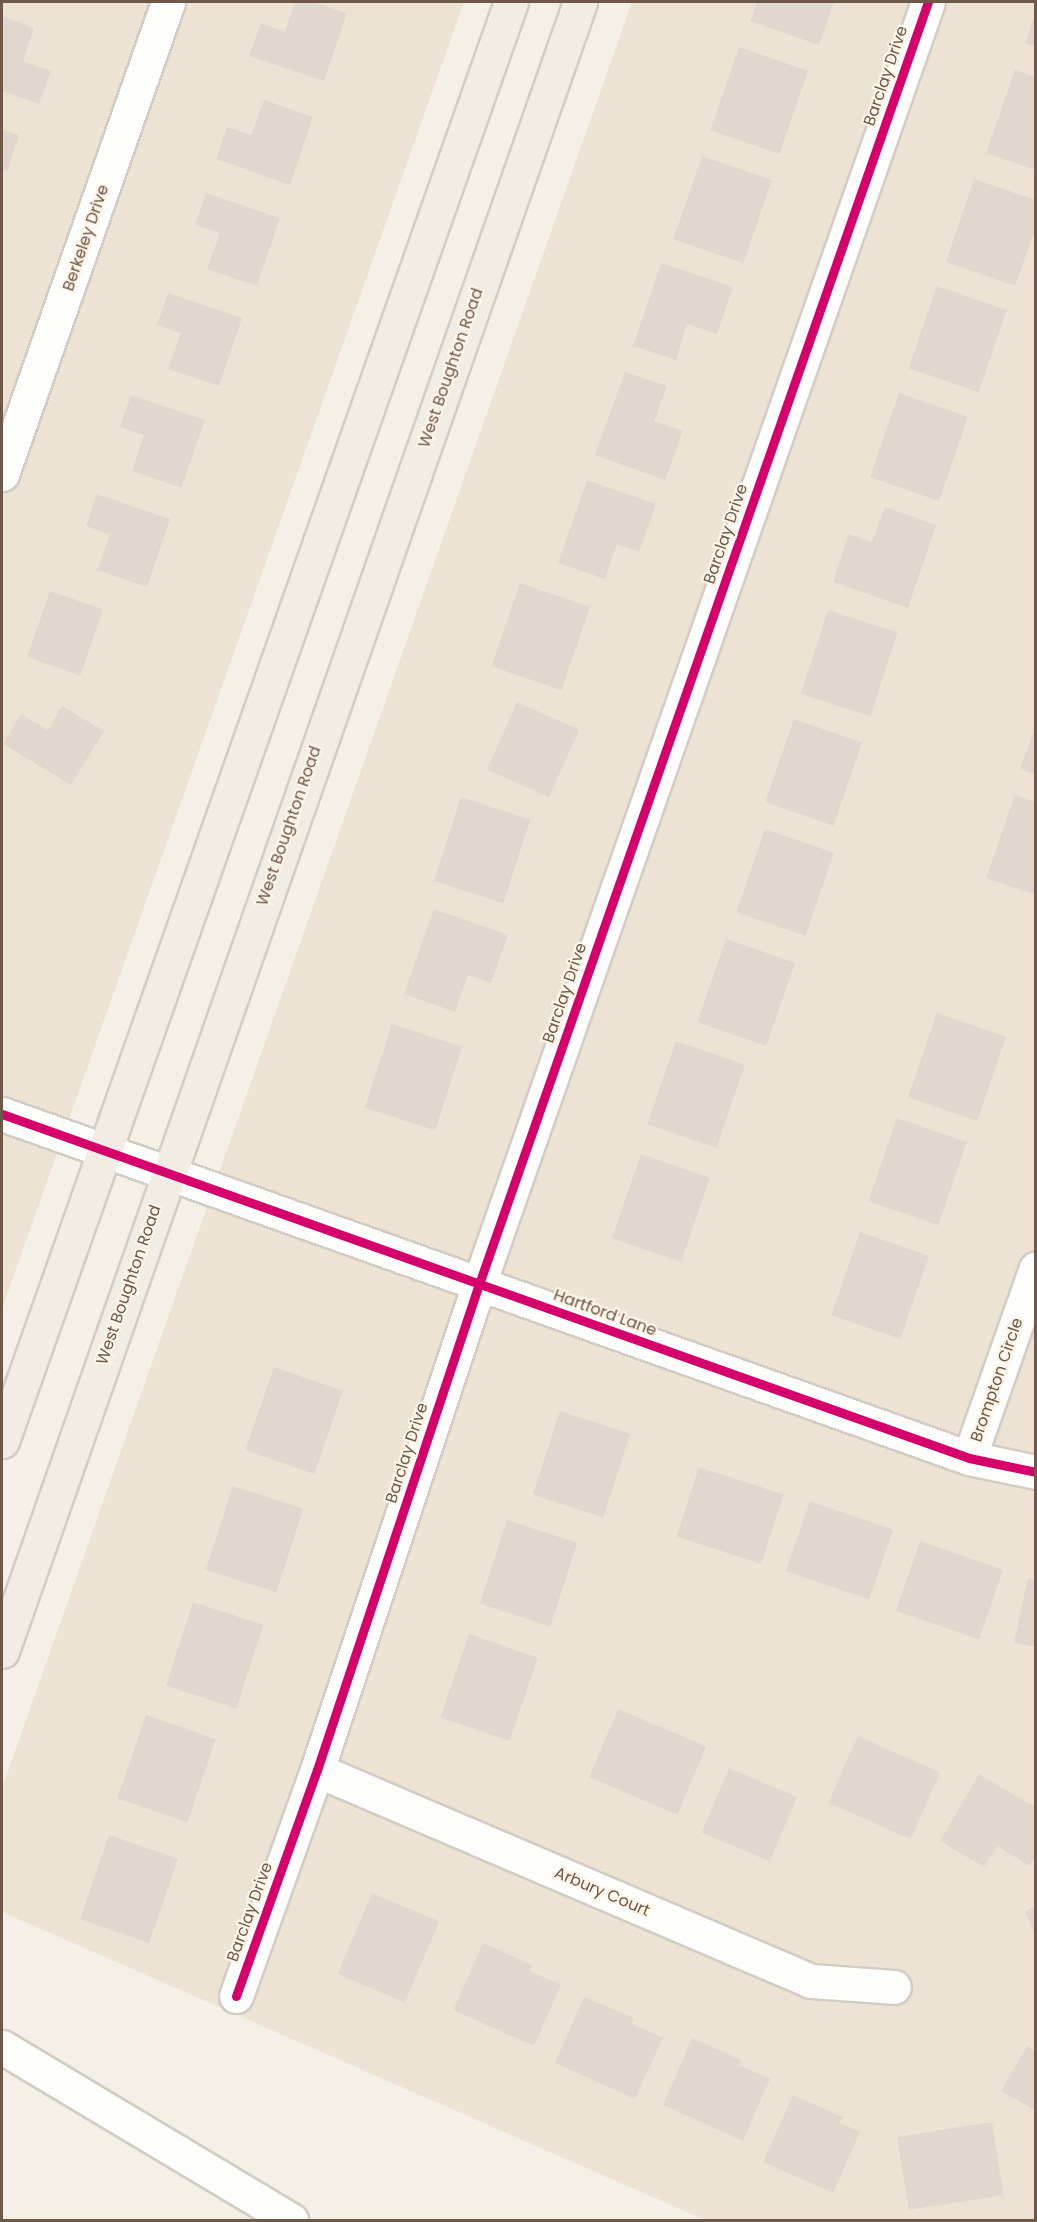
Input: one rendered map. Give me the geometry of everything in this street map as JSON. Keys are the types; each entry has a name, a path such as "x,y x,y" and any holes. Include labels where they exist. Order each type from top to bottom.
{"main road":[{"path":"2,1441 107,1150 511,2"},
{"name":"West Boughton Road","path":"2,1651 167,1173 580,2"}],"street":[{"name":"Berkeley Drive","path":"2,474 168,2"},
{"name":"Barclay Drive","path":"236,1996 317,1770 479,1284 928,2"},
{"name":"Hartford Lane","path":"2,1114 969,1458 1035,1472"},
{"name":"Brompton Circle","path":"969,1458 1035,1268"},
{"name":"Arbury Court","path":"317,1770 811,1981 894,1986"},
{"path":"2,2047 291,2220"}],"shaded area":[{"path":"2,2 464,2 2,1309"},
{"path":"632,2 1035,2 1035,2220 705,2220 2,1912 2,1788"}],"building":[{"path":"295,2 313,2 347,13 324,81 249,56 261,23 285,32"},
{"path":"757,2 834,2 819,45 750,21"},
{"path":"1036,15 1036,47 1025,43"},
{"path":"2,16 34,28 23,61 51,71 39,104 2,91"},
{"path":"739,47 808,71 779,154 710,130"},
{"path":"1015,70 1036,77 1036,170 986,153"},
{"path":"264,100 313,117 290,185 216,159 227,127 251,135"},
{"path":"2,130 19,135 7,171 2,169"},
{"path":"702,156 772,180 743,263 673,239"},
{"path":"974,179 1036,200 1036,227 1015,286 946,262"},
{"path":"206,193 280,218 257,286 207,269 220,233 195,225"},
{"path":"661,263 733,287 717,334 687,324 676,360 633,346"},
{"path":"937,286 1007,310 979,392 909,368"},
{"path":"168,293 242,318 219,386 168,369 181,333 157,325"},
{"path":"625,372 667,386 654,421 683,431 665,480 595,455"},
{"path":"899,393 968,417 939,501 870,477"},
{"path":"131,395 205,420 181,488 132,471 144,435 120,427"},
{"path":"587,480 656,504 639,552 617,544 605,579 558,563"},
{"path":"97,494 170,519 147,587 97,570 110,535 86,526"},
{"path":"885,507 936,525 908,608 833,582 849,534 872,542"},
{"path":"520,583 590,607 561,690 491,666"},
{"path":"50,591 103,609 80,675 27,657"},
{"path":"828,610 897,633 870,716 801,694"},
{"path":"517,702 579,730 549,797 487,770"},
{"path":"62,706 104,731 71,785 3,744 21,714 48,730"},
{"path":"794,719 862,742 833,826 765,802"},
{"path":"1036,728 1036,775 1020,769"},
{"path":"1015,795 1036,802 1036,895 986,878"},
{"path":"461,797 530,820 503,903 434,881"},
{"path":"765,829 834,853 805,936 736,912"},
{"path":"434,909 508,935 491,983 468,975 455,1012 404,994"},
{"path":"726,939 795,963 766,1046 697,1022"},
{"path":"937,1013 1006,1037 977,1121 908,1097"},
{"path":"392,1024 462,1047 435,1131 365,1108"},
{"path":"676,1041 745,1065 716,1148 647,1124"},
{"path":"897,1118 967,1142 938,1225 868,1201"},
{"path":"641,1154 710,1178 681,1262 612,1238"},
{"path":"860,1232 929,1256 900,1339 831,1315"},
{"path":"274,1367 343,1391 314,1474 245,1450"},
{"path":"560,1411 630,1434 603,1518 533,1495"},
{"path":"699,1467 784,1495 761,1564 676,1536"},
{"path":"233,1486 303,1509 276,1593 206,1570"},
{"path":"810,1501 893,1530 869,1600 786,1571"},
{"path":"507,1520 577,1543 550,1627 480,1604"},
{"path":"920,1541 1003,1570 979,1640 896,1611"},
{"path":"1028,1578 1036,1580 1036,1647 1014,1643"},
{"path":"193,1602 263,1625 236,1709 166,1686"},
{"path":"469,1634 538,1658 509,1741 440,1717"},
{"path":"618,1709 706,1747 677,1815 589,1777"},
{"path":"146,1715 216,1739 187,1822 117,1798"},
{"path":"858,1736 940,1773 911,1839 828,1803"},
{"path":"729,1768 797,1797 770,1861 702,1832"},
{"path":"979,1774 1036,1808 1036,1856 1030,1866 997,1846 984,1867 940,1841"},
{"path":"109,1835 178,1859 149,1943 80,1919"},
{"path":"372,1893 439,1922 405,2003 338,1974"},
{"path":"1036,1906 1036,1936 1035,1936 1025,1911"},
{"path":"483,1943 532,1965 530,1971 561,1985 534,2046 453,2010"},
{"path":"584,1997 634,2018 632,2024 663,2038 635,2099 555,2063"},
{"path":"692,2038 741,2060 739,2065 770,2079 743,2141 663,2105"},
{"path":"1027,2046 1036,2051 1036,2111 1001,2091"},
{"path":"793,2095 843,2117 840,2123 860,2132 833,2193 763,2162"},
{"path":"992,2122 1004,2195 909,2210 897,2137"}],"cycle path":[{"path":"236,1996 317,1770 479,1284 928,2"},
{"path":"2,1114 969,1458 1036,1472"}]}
